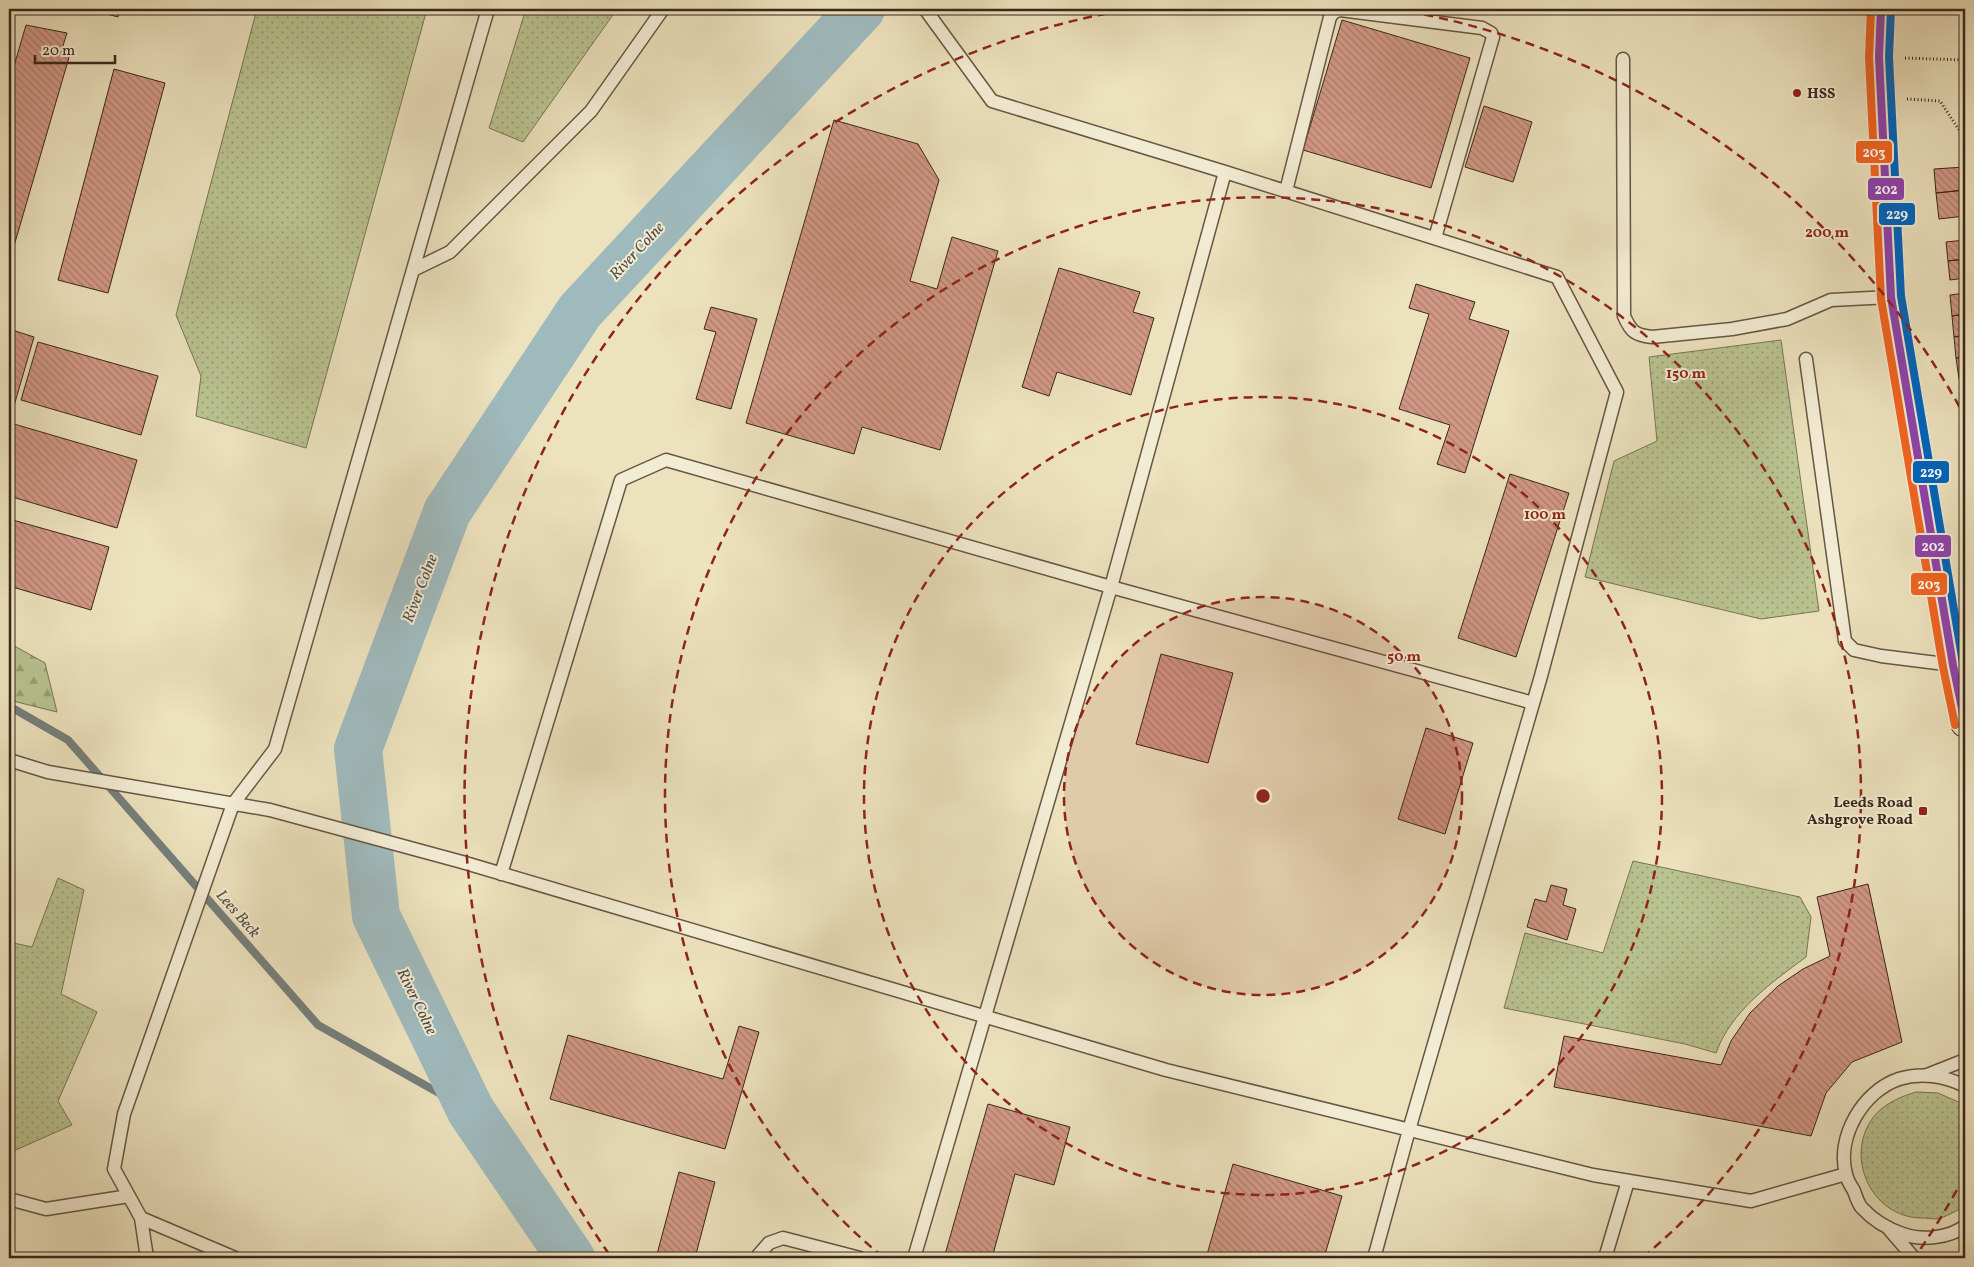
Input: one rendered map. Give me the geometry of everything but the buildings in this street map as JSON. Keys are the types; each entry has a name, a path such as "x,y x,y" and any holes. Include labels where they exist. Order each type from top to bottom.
{"main road":[{"path":"1881,9 1879,57 1891,296 1953,665 1965,723"}],"lane":[{"path":"147,1258 140,1218 114,1169 124,1114 234,804 275,749 488,9"},
{"path":"412,270 450,252 591,111 663,9"},
{"path":"925,9 992,101 1286,191 1557,277 1617,392 1533,703 1409,1130 1374,1258"},
{"path":"1286,191 1330,17 1334,12 1340,10 1482,28 1491,33 1493,37 1435,238"},
{"path":"1623,59 1624,316 1632,332 1652,337 1732,329 1787,319 1831,300 1891,296"},
{"path":"914,1258 1111,587 1225,172"},
{"path":"1806,359 1845,641 1854,650 1880,656 1953,665"},
{"path":"501,874 622,480 666,460 1111,587 1533,703"},
{"path":"9,760 48,772 270,810 462,862 1166,1070 1593,1176 1751,1201 1846,1174"},
{"path":"1914,1258 1889,1230 1862,1207 1846,1174 1845,1146 1853,1119 1874,1094 1899,1079 1926,1075 1965,1060"},
{"path":"1926,1075 1954,1080 1965,1086"},
{"path":"1606,1258 1628,1181"},
{"path":"9,1199 46,1209 129,1196"},
{"path":"140,1218 235,1258"},
{"path":"1889,1230 1910,1236 1938,1237 1965,1226"},
{"path":"756,1258 769,1243 783,1238 860,1258"}],"path":[{"path":"1879,57 1965,60"},
{"path":"1882,98 1940,101 1965,139"}],"green space":[{"path":"257,9 427,9 306,448 196,416 201,376 176,315"},
{"path":"526,9 617,9 523,142 489,128"},
{"path":"1781,340 1819,611 1761,619 1585,577 1614,461 1657,441 1649,357"},
{"path":"9,643 45,663 57,712 9,700"},
{"path":"1633,861 1800,897 1811,917 1806,957 1753,999 1731,1024 1716,1053 1685,1044 1504,1008 1525,933 1603,953"},
{"path":"58,878 84,890 61,994 97,1012 58,1101 72,1125 9,1153 9,942 32,947"},
{"path":"1916,1092 1938,1093 1965,1106 1965,1206 1939,1219 1904,1215 1888,1207 1876,1195 1867,1181 1862,1164 1862,1147 1866,1130 1876,1114 1894,1100"}],"waterway":[{"name":"River Colne","path":"571,1258 471,1111 376,916 358,749 447,512 580,311 861,9"},
{"name":"Lees Beck","path":"9,706 68,740 318,1025 471,1111"}],"transit line":[{"name":"203","path":"1871,9 1869,57 1881,299 1943,667 1955,725"},
{"name":"202","path":"1881,9 1879,57 1891,297 1953,665 1965,723"},
{"name":"229","path":"1891,9 1889,57 1901,296 1965,675"}],"place":[{"name":"HSS","path":"1797,93"},
{"name":"Leeds Road Ashgrove Road","path":"1923,811"}]}
